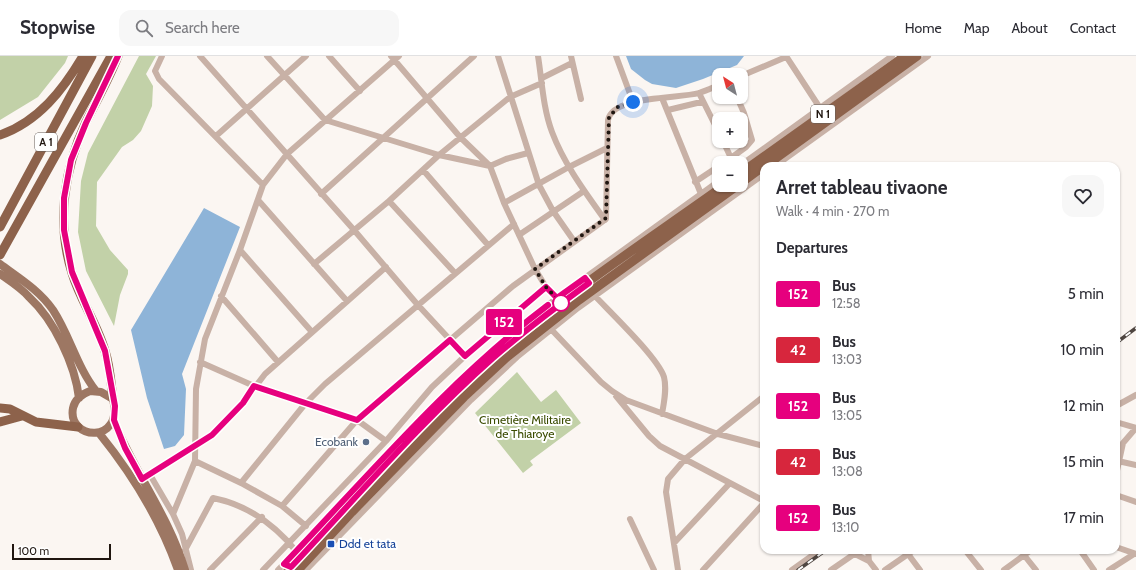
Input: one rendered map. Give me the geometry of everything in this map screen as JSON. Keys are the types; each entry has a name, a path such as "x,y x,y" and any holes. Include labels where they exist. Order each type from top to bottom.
{"highway":[{"path":"0,135 17,127 44,108 63,87 83,56"},
{"name":"A 1","path":"0,228 92,56"},
{"name":"A 1","path":"0,255 111,56"},
{"path":"113,399 105,351 72,272 65,244 63,213 66,181 71,160 86,123 118,56"},
{"name":"N 1","path":"748,168 837,100 905,56"},
{"name":"N 1","path":"770,162 917,56"},
{"name":"N 1","path":"748,178 760,169"},
{"path":"288,568 368,484 472,379 541,317 587,280 715,192"},
{"path":"288,568 352,512 464,397 507,357 729,192"},
{"path":"0,408 10,409 36,422 78,427"},
{"path":"0,413 22,416"},
{"path":"0,418 22,416"},
{"path":"0,422 22,416"}],"main road":[{"path":"0,264 3,273 30,297 49,321 74,375 79,398"},
{"path":"3,273 34,288 52,310 65,332 86,376 96,391"},
{"path":"90,391 96,391 113,399 116,414 114,420 108,428 99,433 92,433 78,427 75,421 73,409 79,398 90,391"},
{"path":"114,420 125,448 172,535 185,570"},
{"path":"99,433 119,457 143,493 161,528 178,570"}],"street":[{"path":"162,56 156,67 156,74 263,185"},
{"path":"200,56 354,230 417,304 465,356"},
{"path":"267,56 325,120 439,155 490,166 506,159 528,153"},
{"path":"216,136 306,56"},
{"path":"329,56 360,91"},
{"path":"321,194 384,138 426,97 474,56"},
{"path":"498,56 539,185 553,211 574,241"},
{"path":"538,56 551,128 569,166 584,191 605,220"},
{"path":"616,56 633,102"},
{"path":"748,160 820,108 837,100 892,56"},
{"path":"781,162 928,56"},
{"path":"173,514 195,461 195,404 200,362 205,339 240,250 263,185 287,154 360,91 395,57 460,137 490,166 504,203 535,269 546,287 557,298"},
{"path":"748,73 786,57 820,108"},
{"path":"314,264 389,201 460,137 510,97 542,80 571,59 581,99"},
{"path":"282,506 357,420 513,286 605,220 608,216 608,120 611,114 618,107 633,102 699,93 712,88"},
{"path":"699,93 712,119"},
{"path":"662,98 701,194"},
{"path":"668,110 697,102 704,103"},
{"path":"734,156 746,147 752,140 740,104"},
{"path":"504,203 539,185 569,166 607,148"},
{"path":"423,170 488,245"},
{"path":"695,182 712,171"},
{"path":"306,570 470,400 549,327 595,296 760,177"},
{"path":"288,568 296,551 454,386 509,335 557,298 587,280 712,186"},
{"path":"519,235 584,191"},
{"path":"258,200 347,301"},
{"path":"389,201 455,273"},
{"path":"241,482 305,404 325,384 417,304 514,224"},
{"path":"240,250 312,332"},
{"path":"142,479 149,473 196,446 222,425 243,403 254,386 278,362 386,267"},
{"path":"264,570 386,441 432,387 465,356 546,287"},
{"path":"221,296 278,362"},
{"path":"595,296 652,358 662,372 665,394 662,414"},
{"path":"549,327 577,358 612,392 654,442 760,500"},
{"path":"200,362 254,386 357,420 386,441"},
{"path":"612,392 626,400 662,414 718,434 760,445"},
{"path":"1120,404 1136,395"},
{"path":"678,570 666,484 668,479 685,459 760,399"},
{"path":"1120,423 1136,428 1123,443 1120,454"},
{"path":"195,461 241,482 282,506 306,526"},
{"path":"1120,461 1136,465"},
{"path":"149,473 173,514 182,534 191,570"},
{"path":"674,543 730,483"},
{"path":"1120,496 1136,502"},
{"path":"186,550 213,498 237,505 262,517 296,551"},
{"path":"702,570 760,507"},
{"path":"210,570 262,517"},
{"path":"630,519 654,570"},
{"path":"1120,548 1135,554"},
{"path":"792,570 814,554"},
{"path":"831,570 854,554"},
{"path":"860,554 869,561 876,570"},
{"path":"868,554 869,561"},
{"path":"885,570 908,554 920,570"},
{"path":"968,554 981,570"},
{"path":"1083,554 1094,570"},
{"path":"1109,570 1135,554"},
{"path":"1004,570 1024,555 1036,570"}],"green space":[{"path":"0,56 68,56 65,63 38,97 0,120"},
{"path":"139,56 156,56 146,74 153,86 152,106 141,131 133,140 122,147 97,182 96,226 110,250 128,270 128,274 120,295 114,326 86,271 78,232 81,181 88,153"},
{"name":"Cimetière Militaire de Thiaroye","path":"517,372 541,402 556,390 581,423 530,461 533,465 523,473 475,413"}],"water":[{"path":"626,56 744,56 737,65 730,68 712,68 712,75 676,88 652,84 631,69"},
{"path":"204,208 240,227 182,374 186,389 184,435 175,446 164,449 147,398 131,330"}],"railway":[{"path":"1120,340 1136,328"},
{"path":"798,570 820,554"}],"bus line":[{"name":"152","path":"118,56 109,78 86,123 71,160 66,181 63,213 65,244 72,272 105,351 115,406 116,414 114,420 125,448 142,479 149,473 212,435 243,403 254,386 357,420 450,340 465,356 546,287 557,298 585,278 589,283 541,317 492,359 440,409 291,567 284,564 463,377 509,335 548,305"}],"place":[{"name":"Ecobank","path":"366,442"},
{"name":"Ddd et tata","path":"331,544"}],"route":[{"path":"561,303 546,287 535,269 608,216 608,120 615,109 633,102"}]}
